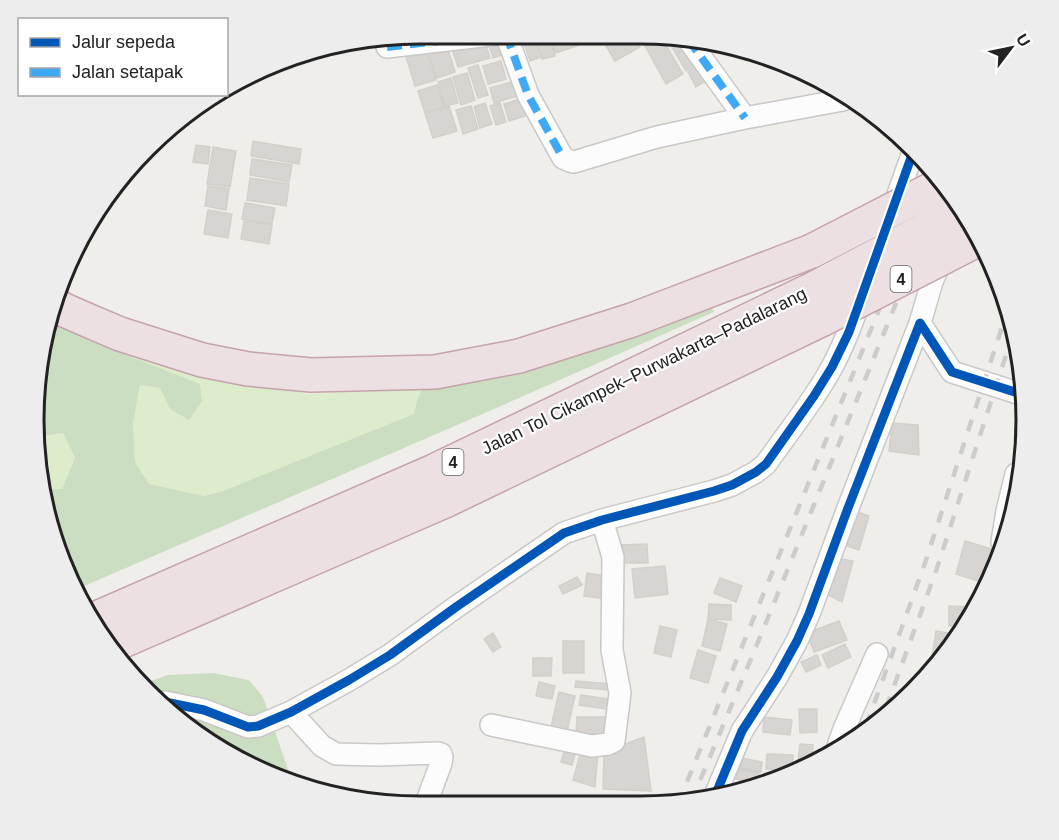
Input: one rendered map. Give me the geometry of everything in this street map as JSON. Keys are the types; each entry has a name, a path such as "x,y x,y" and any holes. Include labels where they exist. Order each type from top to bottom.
{"highway":[{"path":"61,307 120,334 202,360 248,369 311,375 435,372 519,356 621,324 812,251 935,188"},
{"name":"Jalan Tol Cikampek–Purwakarta–Padalarang","path":"117,643 447,500 816,305 955,216"},
{"name":"Jalan Tol Cikampek–Purwakarta–Padalarang","path":"99,617 816,305 971,242"}],"street":[{"path":"387,47 407,44"},
{"path":"511,44 528,95 563,158 570,162 657,137 838,101"},
{"path":"695,48 745,118"},
{"path":"173,704 204,710 248,727 258,726 291,712 390,655 564,533 602,520 714,491 732,485 756,472 766,464 832,367 849,332 910,160"},
{"path":"718,788 742,731 777,677 809,614 921,323 932,282 958,221"},
{"path":"921,323 952,372 1015,392"},
{"path":"491,725 592,746 614,741 620,693 612,650 613,557 602,520"},
{"path":"852,730 877,654"},
{"path":"291,712 322,746 336,754 441,754 441,763 429,796"}],"green space":[{"path":"708,299 714,312 82,587 63,541 50,489 62,489 75,458 63,433 44,436 44,395 57,320 121,353 200,384 202,401 189,420 170,409 160,388 140,385 133,424 135,462 149,484 204,496 223,491 414,414 422,388"},
{"path":"121,353 306,394 422,388 415,414 223,491 204,496 149,484 135,462 133,424 140,385 160,388 170,409 202,401"},
{"path":"63,433 75,458 62,489 50,489 44,436"},
{"path":"213,673 249,680 263,697 289,773 253,758 191,719 150,681 168,675"}],"building":[{"path":"470,44 485,44 490,58 458,67 452,49"},
{"path":"489,44 502,44 505,54 493,58"},
{"path":"525,44 537,44 541,57 530,61"},
{"path":"537,44 551,44 555,56 542,59"},
{"path":"552,44 576,44 577,46 555,53"},
{"path":"605,44 638,44 640,47 615,61"},
{"path":"665,44 683,74 666,84 645,46"},
{"path":"670,45 685,47 686,48 676,54"},
{"path":"447,46 455,72 437,78 428,51"},
{"path":"426,47 436,80 415,86 405,53"},
{"path":"691,47 700,63 686,71 676,54"},
{"path":"501,61 506,79 488,84 483,66"},
{"path":"703,63 711,78 696,87 688,72"},
{"path":"478,65 488,95 478,98 468,68"},
{"path":"467,73 475,100 461,105 453,77"},
{"path":"451,78 458,103 445,106 438,82"},
{"path":"516,81 520,95 494,103 490,88"},
{"path":"437,85 444,107 425,113 418,91"},
{"path":"523,98 528,115 509,121 504,104"},
{"path":"485,103 492,124 480,128 474,107"},
{"path":"500,103 506,122 496,125 490,106"},
{"path":"449,106 457,131 433,138 425,113"},
{"path":"471,106 478,129 463,134 456,110"},
{"path":"253,141 301,149 299,164 251,156"},
{"path":"196,145 210,147 208,164 193,162"},
{"path":"213,147 236,151 230,187 207,184"},
{"path":"252,159 292,165 289,182 250,175"},
{"path":"250,178 289,184 286,206 247,200"},
{"path":"208,186 229,189 226,210 205,206"},
{"path":"245,203 275,208 272,224 242,219"},
{"path":"208,210 232,214 228,238 204,234"},
{"path":"244,221 272,225 269,244 241,239"},
{"path":"892,423 918,425 919,455 889,451"},
{"path":"855,511 869,516 859,550 844,545"},
{"path":"965,541 993,549 980,581 956,574"},
{"path":"647,544 648,563 621,563 620,545"},
{"path":"836,558 853,561 842,602 827,594"},
{"path":"665,566 668,594 635,598 632,569"},
{"path":"587,573 611,577 608,599 584,596"},
{"path":"577,577 582,585 563,594 559,586"},
{"path":"720,578 742,586 736,602 714,593"},
{"path":"709,604 731,605 731,620 708,619"},
{"path":"949,606 966,607 954,626 949,626"},
{"path":"708,619 727,624 720,651 702,646"},
{"path":"839,621 847,640 814,652 807,633"},
{"path":"660,626 677,630 671,657 654,653"},
{"path":"936,631 949,633 938,649 932,656"},
{"path":"493,633 501,647 493,652 484,639"},
{"path":"563,641 584,641 584,673 563,673"},
{"path":"845,644 851,657 828,668 822,655"},
{"path":"698,650 716,656 708,683 690,678"},
{"path":"817,655 821,665 806,672 801,662"},
{"path":"533,658 552,658 551,676 533,676"},
{"path":"576,681 610,684 609,690 575,687"},
{"path":"539,682 555,686 552,699 536,696"},
{"path":"559,692 575,696 567,731 551,727"},
{"path":"581,695 614,700 613,710 579,705"},
{"path":"799,709 817,709 817,732 800,733"},
{"path":"577,717 606,717 605,736 576,735"},
{"path":"764,717 792,720 790,735 763,732"},
{"path":"644,737 651,791 603,789 604,752"},
{"path":"800,744 813,745 813,754 798,761"},
{"path":"566,745 577,748 572,765 561,762"},
{"path":"581,751 598,753 595,787 573,780"},
{"path":"767,754 793,755 792,764 779,770 766,769"},
{"path":"742,758 762,762 761,772 740,768"},
{"path":"738,769 759,773 758,778 748,781 736,779"}],"railway":[{"path":"682,794 931,182"},
{"path":"695,792 940,194"},
{"path":"869,718 924,566 1003,324"},
{"path":"888,702 936,571 1008,349"}],"marked path":[{"path":"387,47 413,44"},
{"path":"510,44 528,95 563,158"},
{"path":"695,48 745,118"}],"cycle path":[{"path":"173,704 204,710 248,727 258,726 291,712 390,655 564,533 602,520 714,491 732,485 756,472 766,464 832,367 849,332 910,160"},
{"path":"718,788 742,731 777,677 809,614 920,323 952,372 1015,392"}]}
